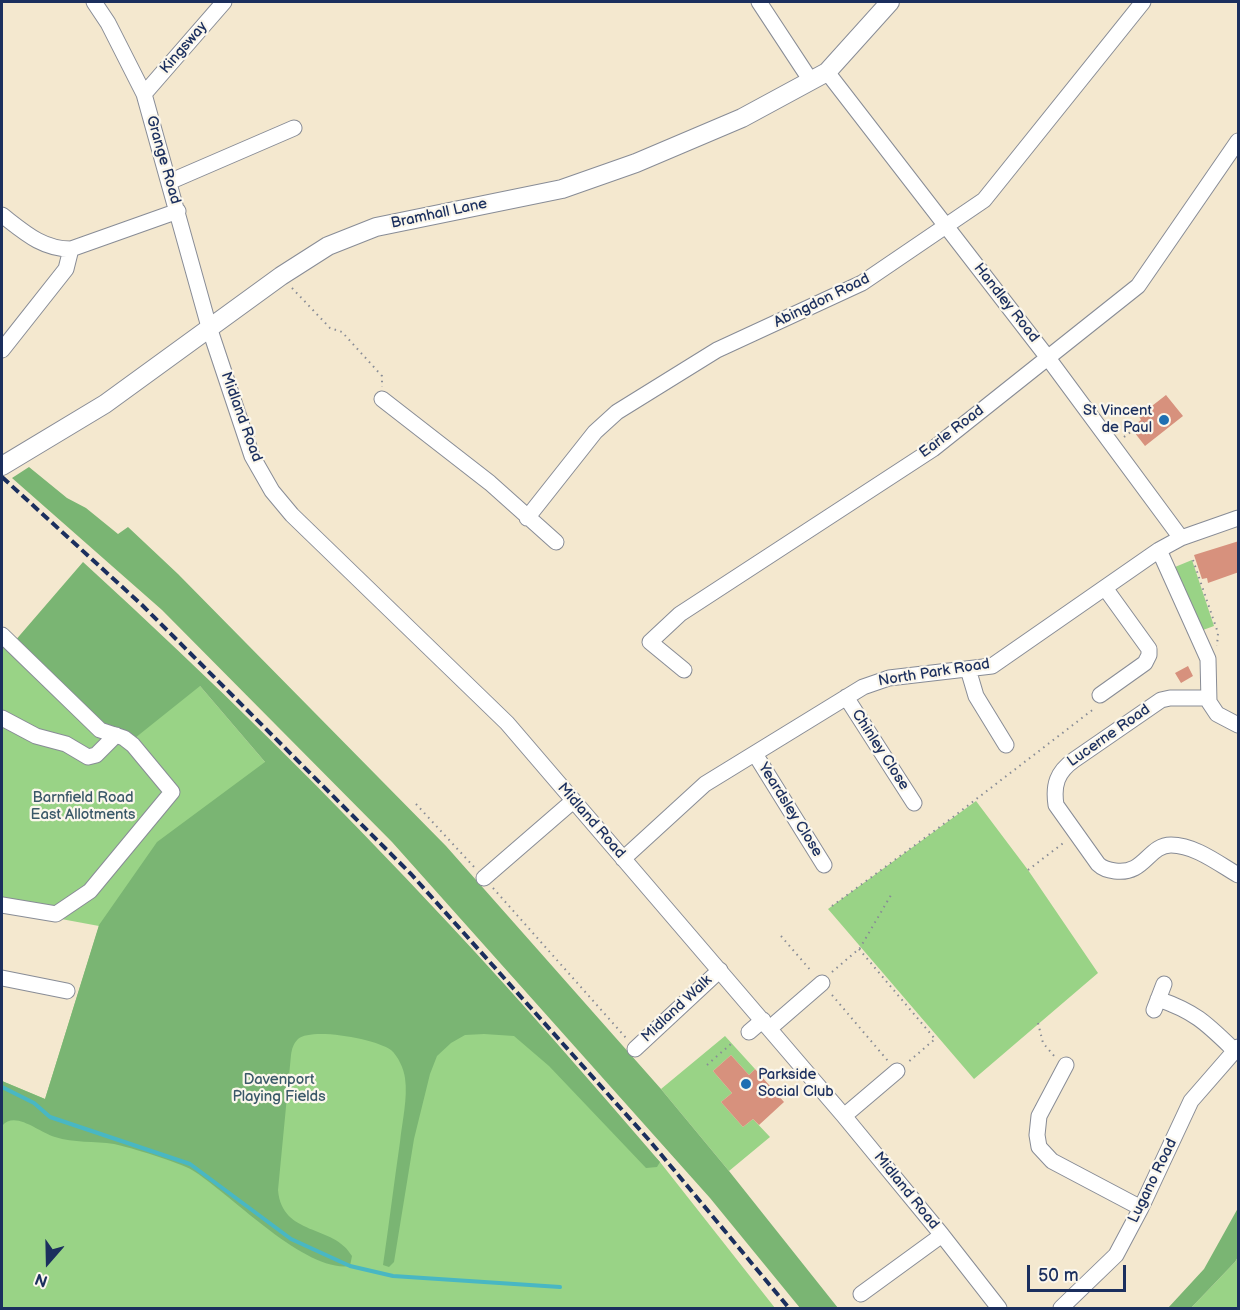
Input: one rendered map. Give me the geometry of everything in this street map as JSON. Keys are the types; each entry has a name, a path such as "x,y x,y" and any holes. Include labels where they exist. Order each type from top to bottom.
{"main road":[{"name":"Bramhall Lane","path":"2,466 105,404 209,327 328,246 376,227 561,189 636,163 742,118 819,76 890,2"}],"street":[{"name":"Grange Road","path":"94,2 108,23 144,94 209,327"},
{"name":"Kingsway","path":"144,94 224,2"},
{"name":"Handley Road","path":"759,2 947,226 1113,446 1122,468 1181,538"},
{"name":"Abingdon Road","path":"527,518 596,432 617,412 717,350 862,283 984,200 1143,2"},
{"path":"169,182 294,128"},
{"name":"Earle Road","path":"684,670 650,642 660,630 680,614 933,449 1138,286 1239,141"},
{"path":"2,215 37,242 53,248 71,249 177,211"},
{"path":"2,350 66,269 71,249"},
{"name":"Midland Road","path":"209,327 252,456 272,491 292,515 507,723 844,1116 999,1308"},
{"path":"382,399 490,483 556,542"},
{"name":"North Park Road","path":"623,859 705,784 873,682 889,678 992,666 1159,550 1181,538 1239,518"},
{"path":"1159,550 1209,664 1208,698 1215,712 1239,725"},
{"path":"1100,695 1145,663 1149,652 1105,588"},
{"path":"2,905 56,914 73,903 90,891 172,792 133,745 124,738 100,730 6,639"},
{"path":"968,669 976,696 1006,745"},
{"name":"Chinley Close","path":"846,697 914,803"},
{"name":"Lucerne Road","path":"1208,698 1161,700 1066,766 1056,781 1056,801 1058,808 1098,864 1110,870 1120,872 1133,869 1158,848 1172,845 1194,850 1239,875"},
{"path":"2,718 36,736 66,744 88,757 96,755 116,735"},
{"name":"Yeardsley Close","path":"755,754 824,865"},
{"path":"484,878 573,801"},
{"name":"Midland Walk","path":"635,1049 720,970"},
{"path":"2,978 67,991"},
{"path":"749,1032 766,1024 821,983"},
{"path":"1164,984 1156,1005 1179,1006 1199,1017 1237,1049"},
{"name":"Lugano Road","path":"1061,1308 1116,1255 1141,1208 1191,1101 1237,1049"},
{"path":"1066,1065 1039,1116 1037,1135 1039,1147 1052,1161 1141,1208"},
{"path":"844,1116 897,1071"},
{"path":"861,1294 942,1235"}],"path":[{"path":"281,276 330,328 342,332 382,376 382,399"},
{"path":"1113,446 1144,423"},
{"path":"1194,560 1219,637 1209,664"},
{"path":"832,906 928,836 1104,701 1100,695"},
{"path":"416,804 635,1049"},
{"path":"1028,870 1076,834"},
{"path":"821,983 859,949 891,896"},
{"path":"781,936 897,1071 935,1039 859,949"},
{"path":"1038,1023 1046,1048 1066,1065"},
{"path":"707,1065 732,1044"}],"green space":[{"path":"29,467 67,498 86,508 118,534 128,527 178,574 446,846 661,1089 838,1308 800,1308 710,1198 392,842 162,610 12,478"},
{"path":"1192,560 1214,626 1203,630 1175,567"},
{"path":"83,562 270,740 406,878 608,1102 660,1162 657,1167 646,1168 549,1066 514,1036 484,1034 465,1035 451,1043 437,1056 430,1074 414,1139 394,1262 389,1267 383,1265 406,1086 398,1059 391,1050 383,1046 344,1036 316,1034 298,1039 291,1055 278,1190 282,1205 289,1216 298,1223 344,1246 352,1256 350,1266 332,1265 291,1245 208,1181 177,1163 114,1144 55,1137 20,1121 13,1120 2,1126 2,1081 45,1099 99,925 157,842 265,762 200,686 135,738 100,725 14,642"},
{"name":"Davenport Playing Fields","path":"2,635 200,686 265,762 660,1162 775,1308 2,1308 2,1081 45,1099 99,926 2,908"},
{"path":"976,801 1028,870 1098,973 974,1079 828,909"},
{"path":"725,1036 755,1069 749,1075 731,1055 713,1071 732,1093 721,1102 743,1127 753,1119 770,1137 729,1171 661,1089"},
{"path":"1238,1208 1238,1257 1235,1262 1191,1308 1168,1308 1204,1269"},
{"path":"1238,1257 1238,1308 1191,1308 1235,1262"}],"building":[{"name":"St Vincent de Paul","path":"1166,395 1183,416 1145,446 1131,428 1141,420 1139,416"},
{"path":"1239,541 1239,572 1208,583 1207,578 1202,579 1194,555"},
{"path":"1188,666 1193,676 1181,683 1175,673"},
{"name":"Parkside Social Club","path":"731,1055 749,1075 755,1069 784,1102 759,1125 753,1119 743,1127 721,1102 732,1093 713,1071"}],"waterway":[{"path":"2,1087 34,1103 50,1117 190,1164 291,1239 350,1266 393,1276 560,1287"}],"railway":[{"path":"2,477 142,605 411,874 649,1140 789,1308"}],"place":[{"name":"St Vincent de Paul","path":"1164,420"},
{"name":"Parkside Social Club","path":"746,1084"}],"park label":[{"name":"Barnfield Road East Allotments","path":"83,806"}]}
